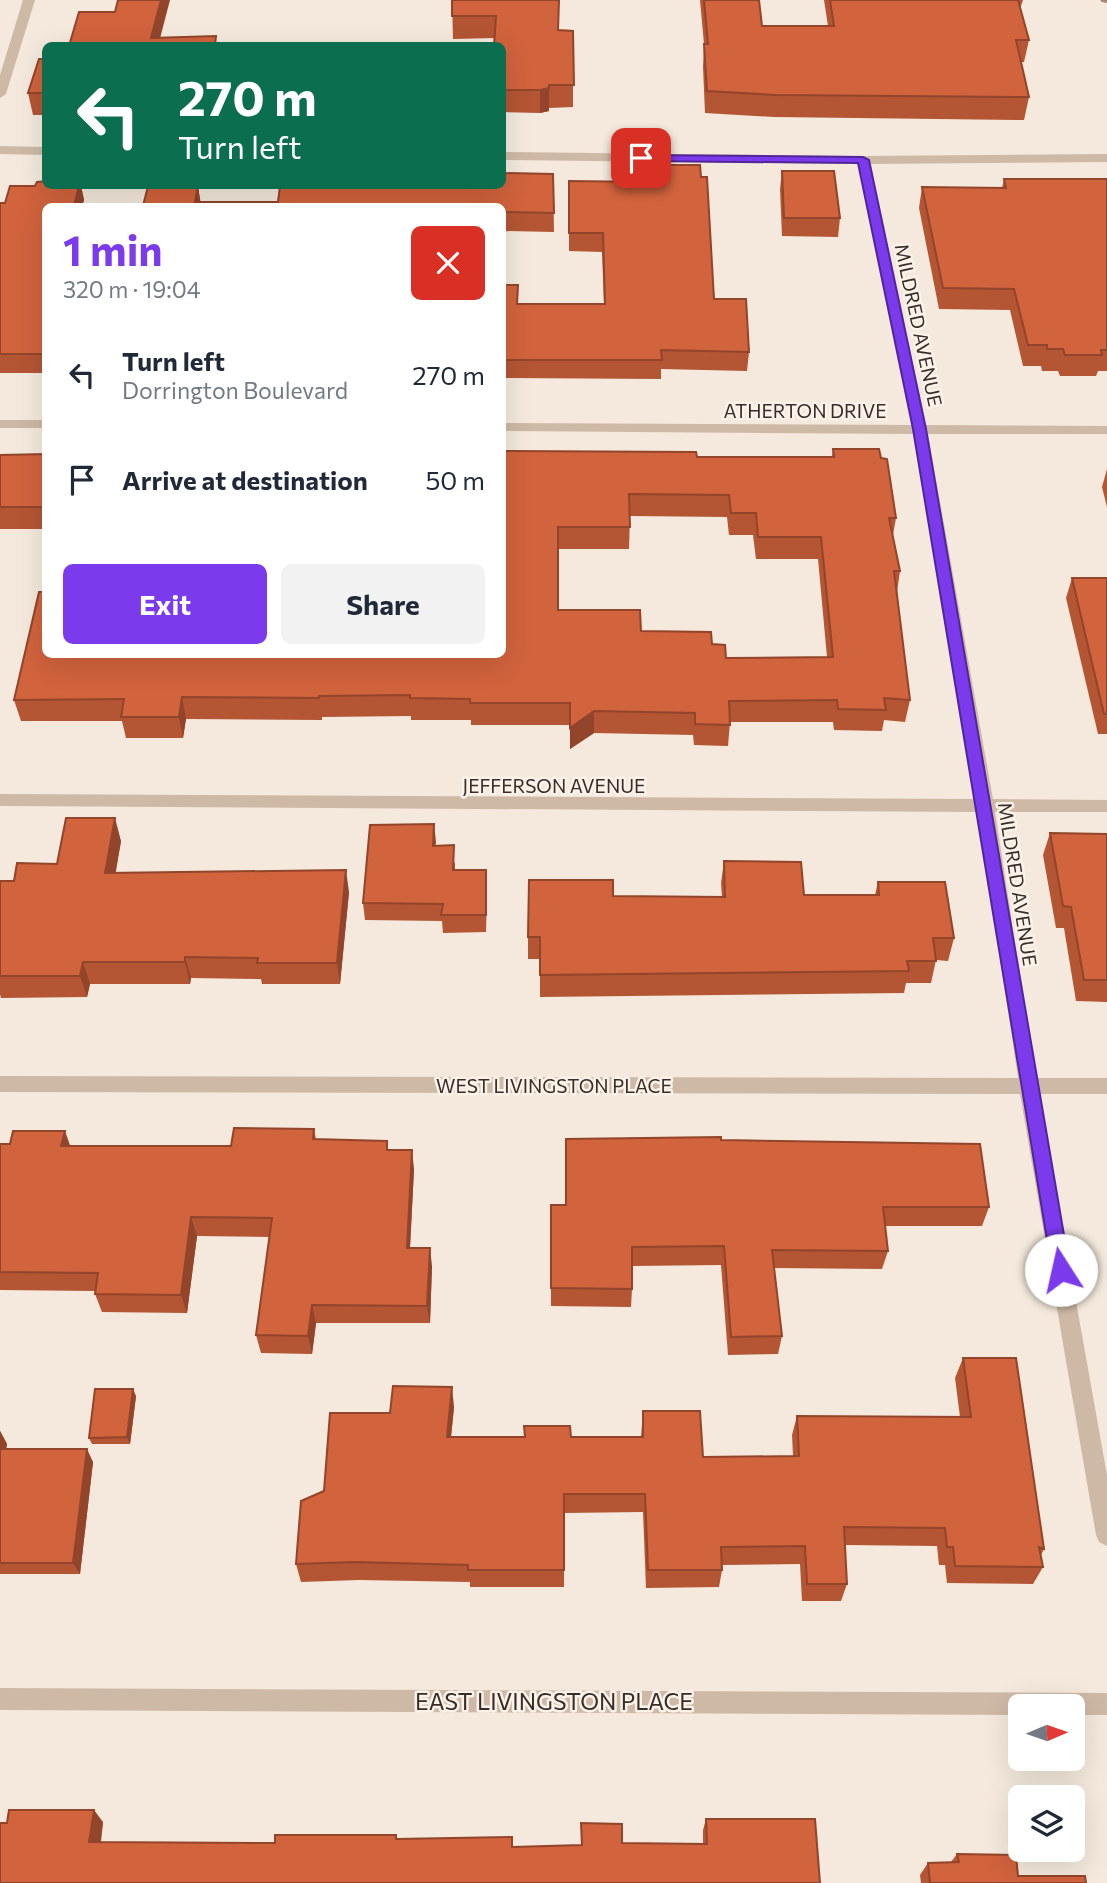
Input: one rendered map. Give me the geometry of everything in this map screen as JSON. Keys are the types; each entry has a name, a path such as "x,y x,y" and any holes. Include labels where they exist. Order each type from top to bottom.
{"street":[{"path":"0,94 29,0"},
{"path":"0,150 42,151"},
{"path":"506,156 863,160 1107,158"},
{"name":"MILDRED AVENUE","path":"863,160 920,429 986,808 1028,1086 1107,1535"},
{"path":"0,424 42,424"},
{"name":"ATHERTON DRIVE","path":"506,427 1107,430"},
{"name":"JEFFERSON AVENUE","path":"0,800 986,808 1107,806"},
{"name":"WEST LIVINGSTON PLACE","path":"0,1084 1107,1086"},
{"name":"EAST LIVINGSTON PLACE","path":"0,1699 1107,1704"}],"building":[{"path":"118,0 161,0 151,38 216,36 215,42 70,42 79,12 115,12"},
{"path":"452,0 559,0 558,30 573,31 574,85 549,85 549,88 540,90 506,90 506,42 494,42 496,16 452,16"},
{"path":"704,0 759,0 762,26 834,26 830,0 1018,0 1029,40 1016,40 1029,97 776,95 707,91 704,44 708,44"},
{"path":"39,59 42,59 42,93 28,93"},
{"path":"648,165 700,165 701,177 707,177 714,299 746,299 749,352 661,350 662,360 506,360 506,285 518,285 517,304 605,304 603,233 569,233 569,181 649,182"},
{"path":"782,171 834,171 840,218 784,218"},
{"path":"506,173 553,174 554,213 506,212 506,203 144,203 147,189 197,189 195,202 278,202 280,189 506,189"},
{"path":"1004,179 1107,179 1107,350 1101,350 1102,355 1065,355 1063,349 1047,349 1047,345 1028,345 1014,289 943,288 922,187 1006,188"},
{"path":"42,181 42,189 78,189 75,203 42,203 42,354 0,354 0,203 5,203 10,186 35,186 37,182"},
{"path":"833,449 879,449 881,458 887,459 896,518 889,518 900,571 894,571 910,700 884,698 886,710 838,709 837,700 729,701 730,725 695,724 695,713 594,711 570,728 570,703 470,703 470,699 410,698 410,695 319,698 182,697 179,717 121,717 124,699 14,700 39,592 42,592 42,658 506,658 506,451 696,452 697,457 834,457","holes":["629,494 729,495 731,513 756,513 758,537 821,537 833,657 726,658 725,645 712,644 711,632 641,631 640,610 558,610 558,527 630,527"]},
{"path":"42,454 42,507 0,507 0,455"},
{"path":"1072,578 1107,578 1107,714 1104,714"},
{"path":"66,818 115,818 105,873 346,870 337,963 257,963 258,958 185,957 185,962 83,962 80,976 0,976 0,881 14,881 17,863 57,864"},
{"path":"434,824 433,846 454,845 453,870 486,870 486,915 441,915 443,904 363,903 370,825"},
{"path":"1050,833 1107,834 1107,980 1084,980 1071,907 1063,906"},
{"path":"724,861 801,862 804,895 879,895 878,882 945,882 954,938 933,938 936,961 907,961 909,971 540,975 540,937 528,937 529,880 613,880 613,896 725,897"},
{"path":"234,1128 314,1129 313,1139 387,1141 387,1150 412,1150 407,1248 430,1248 427,1306 312,1305 308,1336 256,1335 272,1218 191,1217 181,1295 95,1294 98,1273 0,1272 0,1144 10,1144 13,1131 65,1131 61,1146 231,1146"},
{"path":"721,1137 721,1140 980,1144 989,1207 883,1207 888,1251 772,1250 782,1336 731,1337 724,1246 632,1247 632,1289 551,1288 551,1205 566,1205 566,1139"},
{"path":"963,1358 1016,1358 1044,1549 1039,1547 1043,1567 955,1566 953,1547 947,1547 945,1528 844,1527 847,1584 807,1584 805,1546 721,1547 722,1570 648,1570 645,1494 564,1494 564,1570 468,1570 468,1565 355,1562 296,1564 301,1501 324,1491 330,1413 390,1413 393,1386 452,1387 447,1437 525,1437 524,1426 570,1426 571,1437 643,1437 643,1411 700,1411 703,1457 799,1456 797,1416 971,1417"},
{"path":"95,1389 133,1389 127,1437 89,1438"},
{"path":"0,1449 87,1449 73,1563 0,1563"},
{"path":"9,1810 94,1810 89,1842 275,1843 275,1835 396,1835 396,1839 512,1837 512,1847 582,1845 581,1823 622,1824 622,1843 707,1844 706,1819 815,1819 820,1883 0,1883 0,1823 7,1823"},
{"path":"957,1854 1008,1855 1008,1862 1017,1862 1018,1876 1085,1876 1086,1883 930,1883 928,1863 959,1862"}],"route":[{"path":"641,158 863,160 920,429 986,808 1028,1086 1061,1270"}]}
